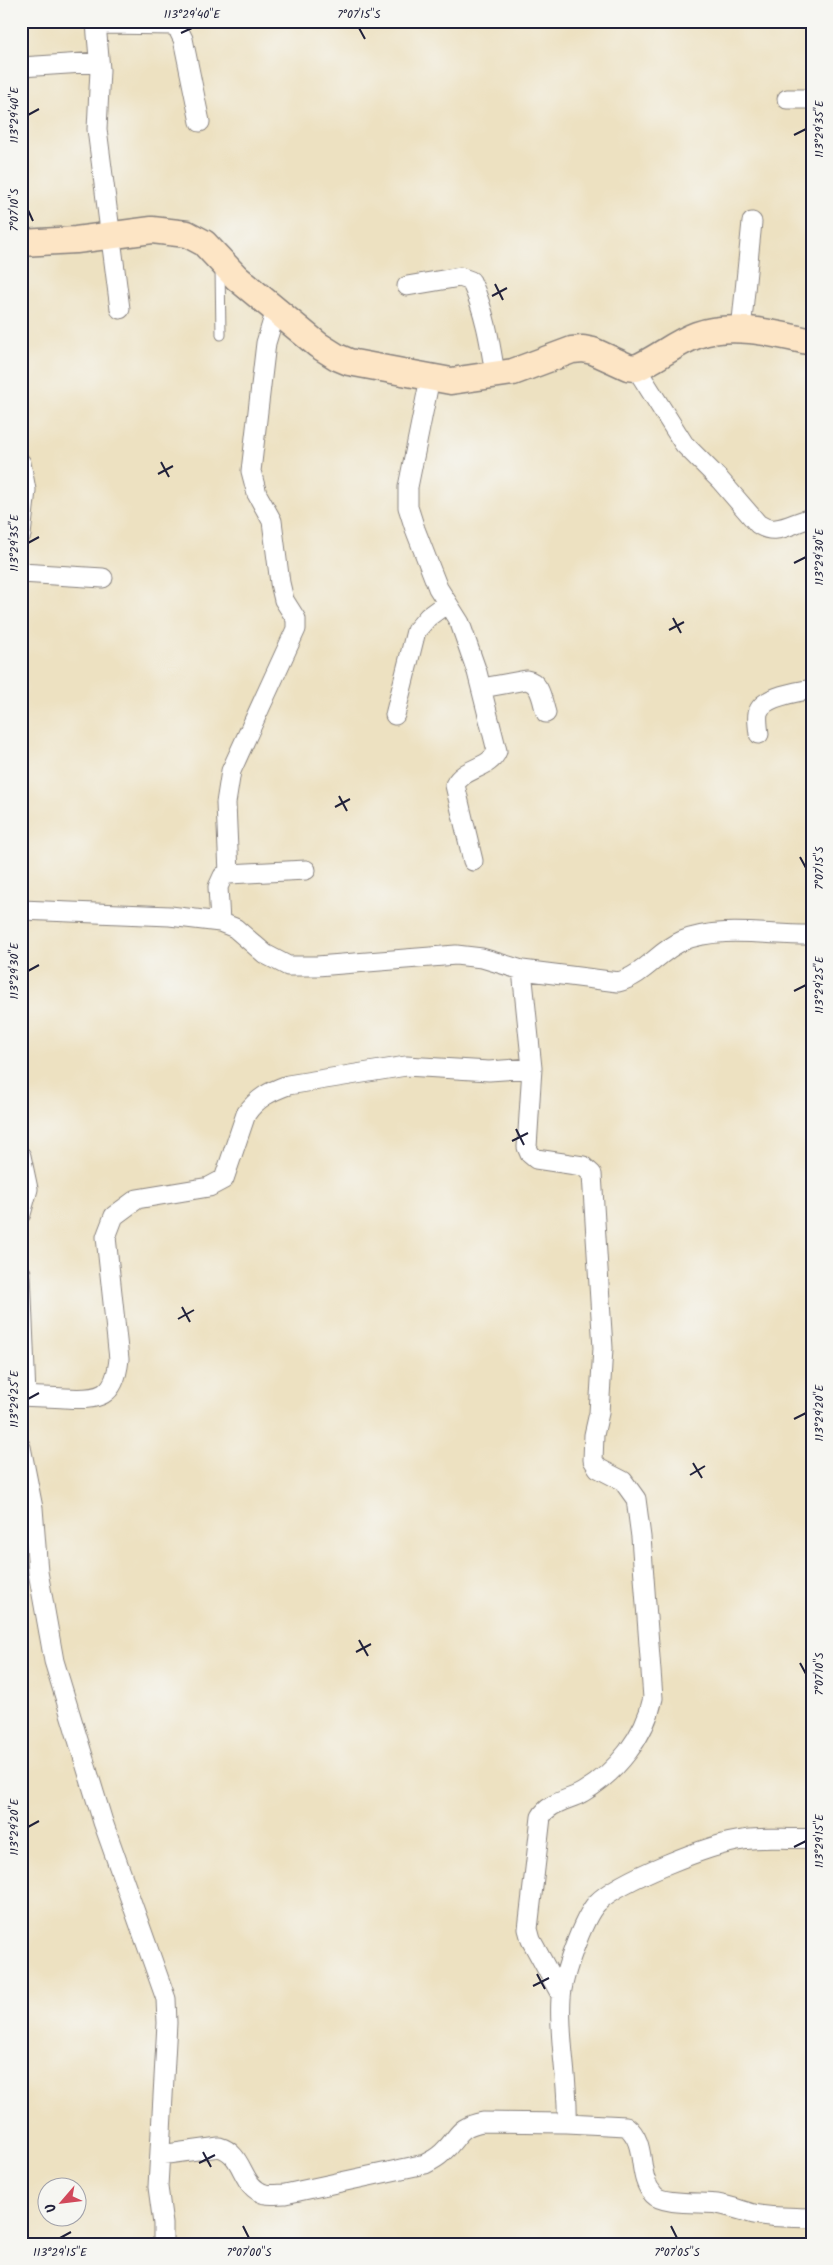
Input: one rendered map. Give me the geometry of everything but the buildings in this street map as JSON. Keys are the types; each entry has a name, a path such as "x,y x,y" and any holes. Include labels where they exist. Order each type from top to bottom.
{"street":[{"path":"120,309 97,130 99,62 95,22 173,23 183,39 200,122"},
{"path":"21,67 99,62"},
{"path":"787,99 812,99"},
{"path":"741,330 752,222"},
{"path":"21,243 76,240 152,230 171,230 187,234 204,243 238,278 318,345 337,357 349,362 451,381 513,372 572,350 583,349 593,351 628,367 636,368 697,335 709,332 741,330 812,342"},
{"path":"407,286 460,277 471,281 480,301 488,327 495,374"},
{"path":"229,874 226,804 232,771 296,629 296,619 284,600 280,583 272,521 257,494 251,471 266,343 276,310"},
{"path":"636,368 684,444 720,480 758,524 774,531 812,518"},
{"path":"430,378 408,487 408,507 414,529 438,588 460,623 482,688 497,750 490,761 464,773 455,785 473,861"},
{"path":"21,463 26,490 21,536"},
{"path":"21,574 103,578"},
{"path":"395,714 416,631 428,617 447,603"},
{"path":"482,688 526,680 532,681 537,685 546,713"},
{"path":"759,734 758,712 765,703 776,698 812,689"},
{"path":"220,922 218,886 221,880 229,874 306,870"},
{"path":"21,910 170,916 220,922 235,928 265,954 288,966 317,966 456,955 482,958 522,970 618,982 630,979 681,941 703,934 812,935"},
{"path":"522,970 532,1068 527,1147 530,1154 536,1159 583,1166 592,1174 603,1348 593,1460 598,1468 624,1481 636,1499 641,1537 653,1698 651,1710 638,1736 619,1764 584,1792 544,1811 541,1817 528,1929 531,1940 561,1995"},
{"path":"21,1272 24,1396 92,1399 109,1390 117,1376 118,1359 106,1237 114,1216 136,1199 209,1187 224,1179 246,1114 252,1105 270,1092 288,1085 406,1066 489,1071 532,1068"},
{"path":"21,1156 28,1189 21,1214"},
{"path":"21,1447 33,1508 38,1572 54,1661 103,1822 166,1999 167,2023 158,2187 163,2224 163,2244"},
{"path":"567,2124 560,2023 561,1995 573,1952 589,1914 598,1902 615,1890 652,1871 719,1846 743,1840 812,1838"},
{"path":"160,2155 218,2147 228,2150 235,2156 247,2179 255,2188 265,2194 285,2194 425,2164 440,2156 464,2128 472,2124 483,2122 626,2126 632,2130 640,2149 647,2183 654,2195 662,2200 717,2204 756,2214 812,2218"}],"lane":[{"path":"220,258 221,336"}]}
